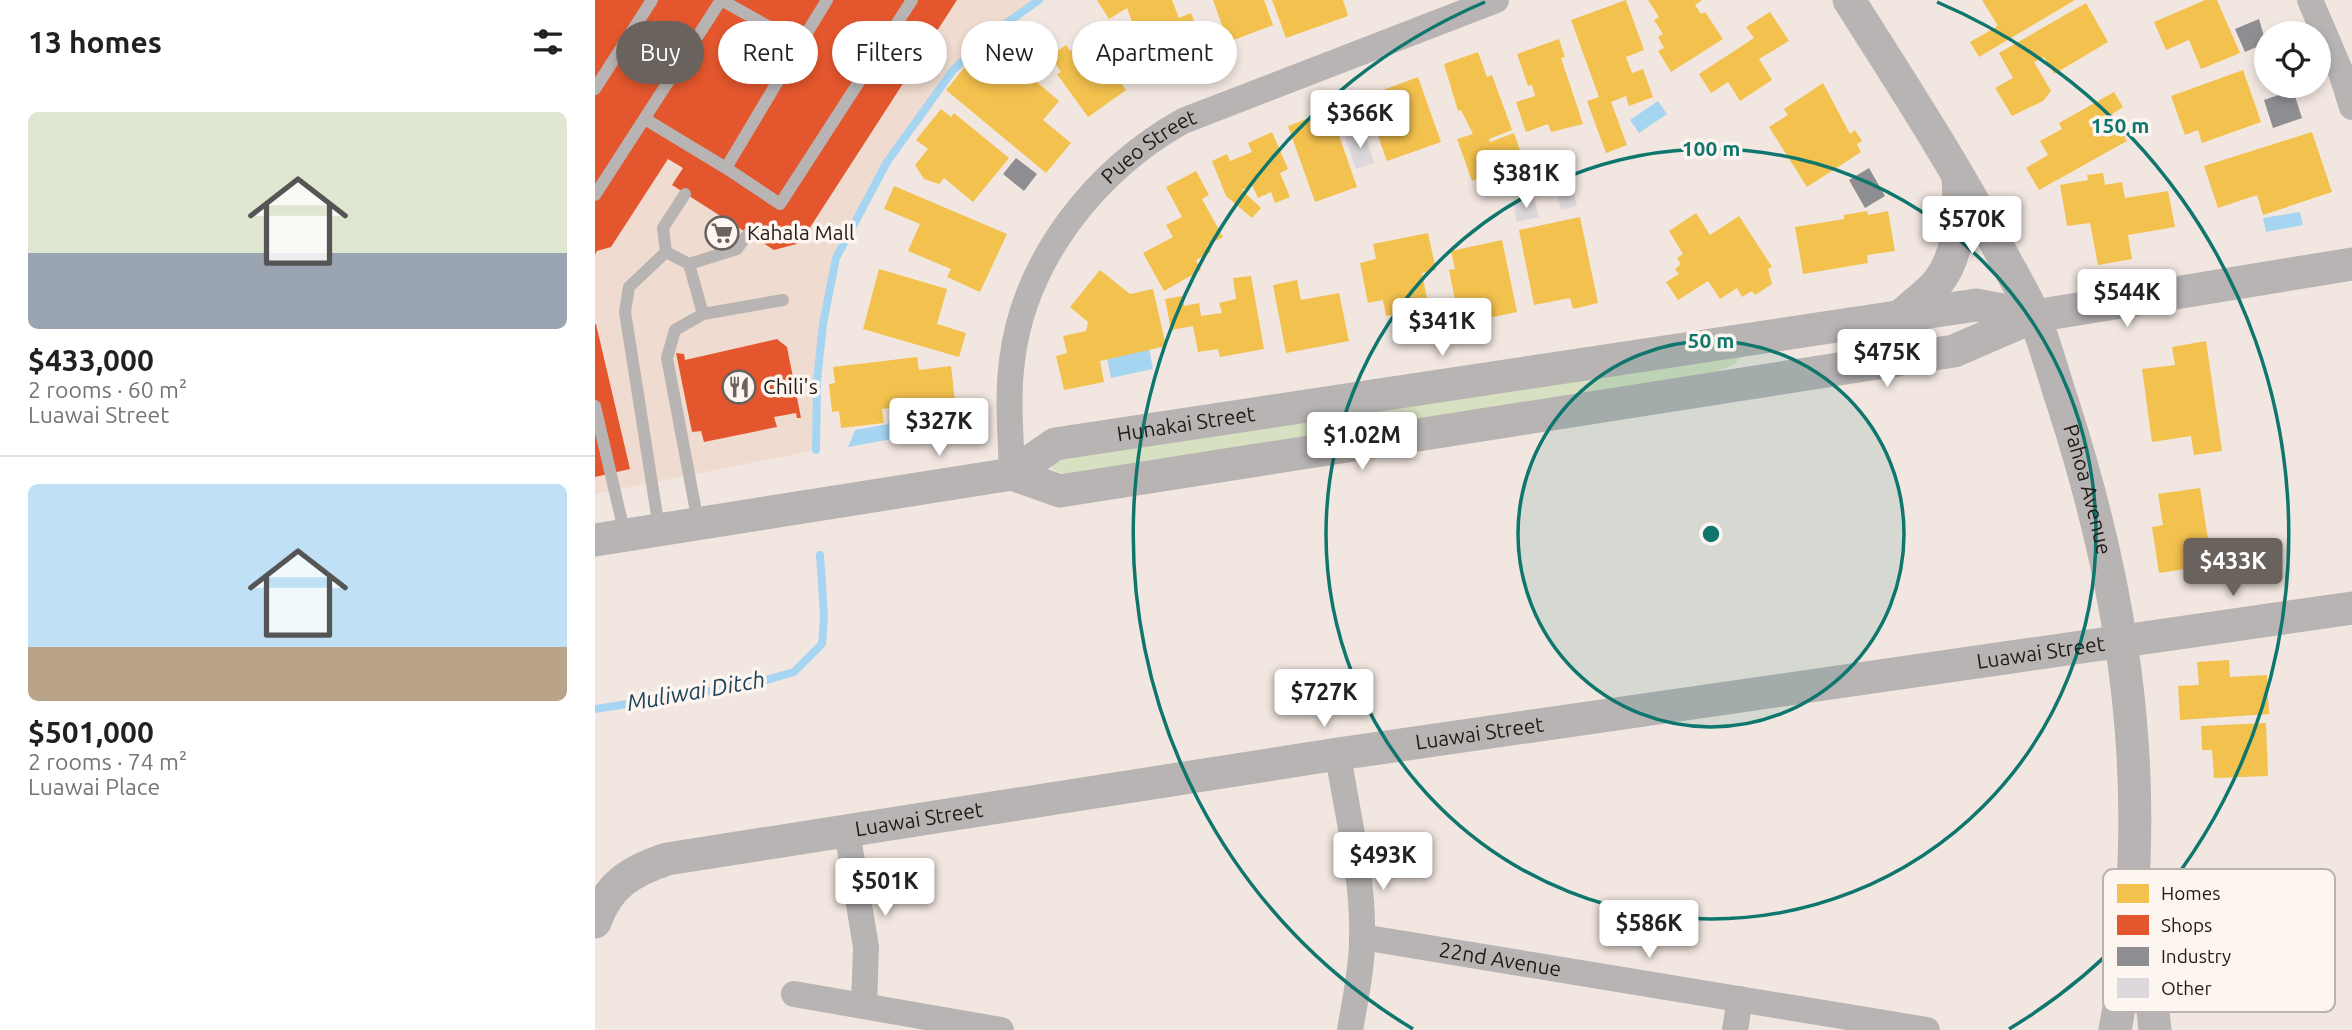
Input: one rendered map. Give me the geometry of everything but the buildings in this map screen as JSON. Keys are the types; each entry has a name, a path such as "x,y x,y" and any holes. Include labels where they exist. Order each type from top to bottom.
{"street":[{"name":"Pueo Street","path":"1012,474 1011,387 1019,324 1030,292 1053,249 1076,211 1108,174 1153,138 1183,121 1496,0"},
{"name":"Pahoa Avenue","path":"1849,0 1958,171 2035,316 2091,497 2123,642 2136,759 2135,869"},
{"path":"2310,0 2342,75 2352,107"},
{"path":"1902,315 1938,281 1954,250 1960,212 1958,171"},
{"name":"Hunakai Street","path":"1012,474 1060,491 1436,433 1954,351 2035,316 2352,264"},
{"name":"Hunakai Street","path":"610,538 659,528 1012,474 1055,444 1976,305 2035,316"},
{"name":"Luawai Street","path":"595,920 616,884 647,866 667,859 1338,754 2352,608"},
{"path":"1338,754 1360,897 1362,937 1361,968 1350,1030"},
{"path":"847,831 866,947 864,1006"},
{"path":"2137,846 2139,869"},
{"name":"22nd Avenue","path":"1362,937 1927,1030"},
{"path":"794,994 1001,1030"},
{"path":"1735,1030 1740,999"},
{"name":"Pahoa Avenue","path":"2115,1030 2118,1012"},
{"path":"2151,1012 2155,1030"}],"lane":[{"path":"595,89 652,0"},
{"path":"595,195 722,0 759,21"},
{"path":"814,21 827,0"},
{"path":"645,119 780,204 912,0"},
{"path":"726,168 776,84"},
{"path":"666,252 663,228 685,194"},
{"path":"666,252 689,264 737,249 748,234"},
{"path":"659,528 625,312 629,286 666,252"},
{"path":"689,264 703,314"},
{"path":"698,522 667,358 675,330 703,314 783,300"},
{"path":"595,406 610,538"}],"shaded area":[{"name":"Kahala Mall","path":"595,0 1039,0 1010,21 961,21 961,63 947,79 947,21 832,21 832,84 943,84 887,162 836,258 823,324 817,380 816,450 595,494"}],"green space":[{"path":"1745,350 1735,364 1711,374 1063,474 1052,469 1050,461"}],"water":[{"path":"1658,101 1667,114 1639,133 1630,120"},
{"path":"2300,212 2303,225 2266,232 2263,218"},
{"path":"1149,348 1153,369 1111,378 1107,358"},
{"path":"892,413 905,417 898,438 848,447 855,430 888,424"}],"waterway":[{"name":"Muliwai Ditch","path":"816,450 817,380 823,324 836,258 887,162 954,69 997,30 1039,0"},
{"name":"Muliwai Ditch","path":"595,709 749,685 794,672 822,644 824,616 820,555"}],"place":[{"name":"Kahala Mall","path":"722,233"},
{"name":"Chili's","path":"739,387"}]}
